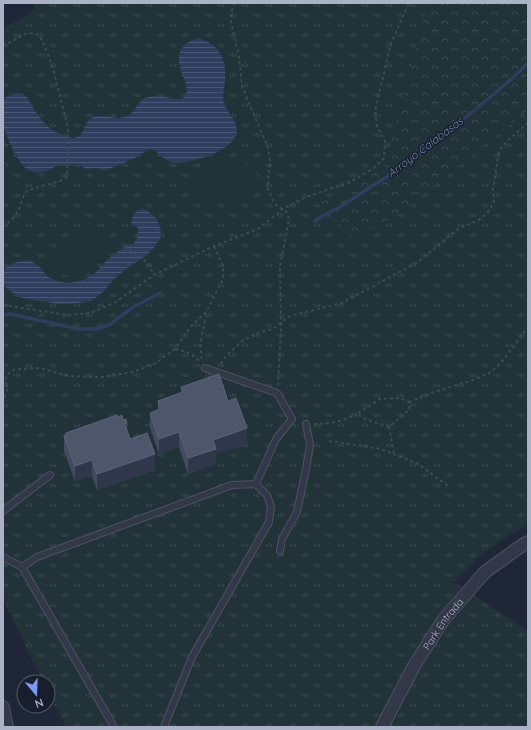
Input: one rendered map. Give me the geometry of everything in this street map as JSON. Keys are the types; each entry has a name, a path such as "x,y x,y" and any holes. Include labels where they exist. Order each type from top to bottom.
{"street":[{"name":"Park Entrada","path":"382,727 414,666 444,620 485,572 528,542"},
{"path":"3,707 7,727"}],"lane":[{"path":"205,368 277,393 292,419 276,439 256,484"},
{"path":"280,551 282,539 297,512 306,470 310,445 306,424"},
{"path":"3,510 50,475"},
{"path":"22,567 37,556 232,485 256,484 267,495 272,507 269,522 192,657 164,727"},
{"path":"3,557 22,567 114,727"}],"path":[{"path":"235,3 232,10 232,22 239,57 242,86 268,147 270,160 268,190 277,206 287,212 289,219 280,267 281,322 277,393"},
{"path":"3,305 68,315 90,313 114,303 154,275 214,246 258,229 283,209 306,197 350,182 374,168 384,158 385,141 377,126 375,111 391,42 409,3"},
{"path":"3,46 27,33 37,34 42,40 52,65 68,131 67,177 63,180 29,190 24,194 15,216 3,226"},
{"path":"217,372 225,357 242,342 258,333 273,329 290,316 342,303 418,262 458,229 479,220 488,212 494,202 493,189 499,151 507,141 528,123"},
{"path":"124,246 148,263 154,275"},
{"path":"205,368 201,355 202,335 207,311 223,279 223,266 214,246"},
{"path":"3,403 7,390 6,376 11,371 18,369 40,368 69,376 102,377 133,372 156,363 175,349 191,326 207,311"},
{"path":"306,424 325,424 349,419 380,399 399,398 409,402 489,374 500,364 528,327"},
{"path":"175,349 186,351 197,358 205,368"},
{"path":"389,427 409,410 409,402"},
{"path":"357,414 367,420 389,427"},
{"path":"389,427 394,454"},
{"path":"329,441 381,448 418,464 448,486"}],"green space":[{"path":"36,3 528,3 528,525 512,533 481,555 454,582 528,631 528,727 66,727 56,707 56,674 39,674 3,599 3,29 32,12"},
{"path":"428,3 528,3 528,110 397,215 355,239 319,204 384,167"},
{"path":"212,162 238,162 253,169 258,180 258,184 251,195 243,200 235,202 217,200 203,202 195,197 192,183 196,173 205,165"},
{"path":"3,163 12,175 13,184 8,193 3,196"},
{"path":"95,230 99,230 108,235 111,245 109,250 86,272 75,277 65,275 49,266 48,256 50,251 63,244 69,245 77,242"}],"water":[{"path":"198,38 212,44 217,49 225,67 223,100 237,129 234,139 223,149 196,160 187,162 171,162 162,157 153,149 150,149 137,157 104,170 96,168 86,169 76,164 54,167 44,172 35,172 27,169 20,162 10,145 5,130 3,129 3,99 15,93 25,95 38,115 50,128 59,134 68,137 78,137 83,132 88,120 95,116 120,118 128,116 143,99 153,96 177,99 183,98 187,91 180,65 179,57 181,49 190,41"},
{"path":"141,209 147,210 157,219 161,230 160,239 147,255 126,269 114,279 101,294 91,301 61,304 26,299 15,295 3,285 3,270 6,267 19,261 30,260 39,266 48,277 61,282 69,283 84,280 94,274 117,252 130,244 133,244 136,240 138,228 132,225 132,217"}],"building":[{"path":"219,374 228,401 236,398 247,428 213,440 216,449 188,458 179,432 159,439 150,413 160,409 158,401 183,392 181,387"},
{"path":"117,415 118,417 122,415 123,420 126,419 127,423 125,424 130,439 147,433 155,454 97,474 92,460 75,466 64,436 67,435 66,433"}],"waterway":[{"name":"Arroyo Calabasas","path":"315,221 402,167 441,138 507,83 528,63"},
{"name":"Arroyo Calabasas","path":"3,315 11,314 78,329 95,329 109,325 133,307 160,293"}]}
